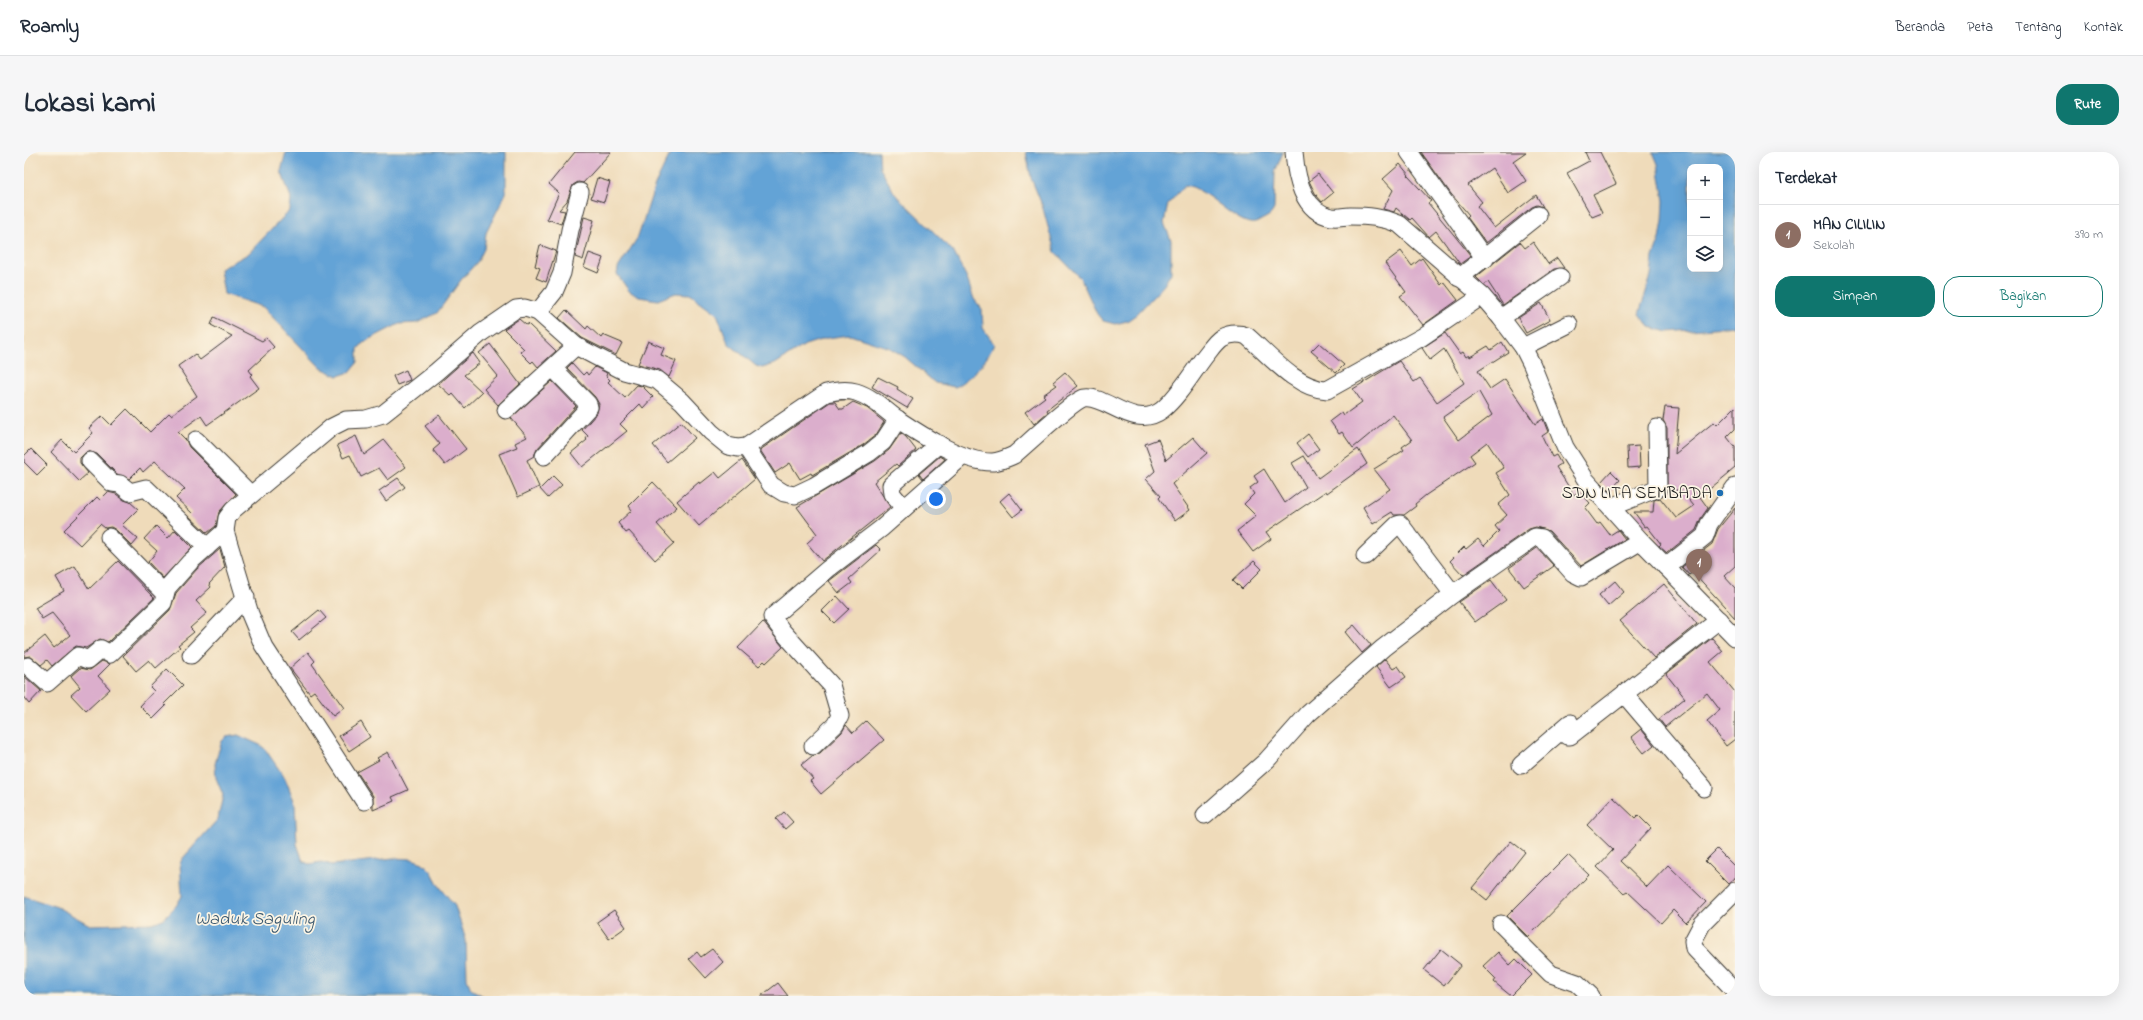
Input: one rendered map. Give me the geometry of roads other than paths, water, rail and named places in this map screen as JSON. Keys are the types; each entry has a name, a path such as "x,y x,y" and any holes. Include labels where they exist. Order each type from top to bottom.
{"street":[{"path":"1294,152 1299,187 1315,209 1332,217 1375,217 1384,218 1398,224 1459,278 1482,296 1523,347 1573,463 1586,480 1666,568 1735,637"},
{"path":"1409,152 1485,259"},
{"path":"538,312 554,292 562,273 570,230 580,192"},
{"path":"1459,278 1485,259 1538,215"},
{"path":"1501,318 1560,277"},
{"path":"364,801 263,644 250,614 225,531 227,518 250,494 332,427 346,420 366,419 383,414 436,372 481,333 516,309 525,308 538,312 576,346 624,371 657,380 682,401 711,432 728,446 738,448 746,447 826,393 840,391 855,392 869,398 898,419 939,444 963,456 980,461 1002,460 1014,455 1078,400 1086,398 1092,399 1132,414 1151,415 1161,411 1171,401 1211,348 1220,338 1228,334 1238,333 1247,336 1301,383 1318,390 1327,390 1422,337 1482,296"},
{"path":"1523,347 1569,324"},
{"path":"506,410 576,346"},
{"path":"544,456 589,407 588,404 553,368"},
{"path":"746,447 771,485 784,494 794,495 814,486 869,453 882,442 898,419"},
{"path":"1611,507 1658,488 1657,428"},
{"path":"196,440 250,494"},
{"path":"904,508 892,494 891,485 939,444"},
{"path":"813,746 834,725 840,716 837,700 831,685 783,632 772,617 828,569 882,528 963,456"},
{"path":"90,461 112,483 120,484 130,492 146,488 207,547"},
{"path":"1666,568 1705,536 1709,524 1735,487"},
{"path":"1365,556 1397,525 1400,524 1453,594"},
{"path":"28,666 47,683 78,656 88,660 101,649 110,654 163,603 167,588 185,567 225,531"},
{"path":"109,537 165,594"},
{"path":"1205,815 1267,760 1308,714 1383,648 1453,594 1535,538 1542,538 1573,573 1581,577 1641,541"},
{"path":"191,655 246,597"},
{"path":"1521,765 1572,726 1624,694 1719,620"},
{"path":"1624,694 1704,788"},
{"path":"1735,891 1702,924 1693,941 1694,948 1735,991"},
{"path":"1501,924 1551,974 1577,983 1591,996"}],"water":[{"path":"286,152 506,152 506,193 486,233 484,249 478,261 461,280 437,313 417,323 399,324 364,342 358,349 358,362 350,372 338,376 321,368 263,307 224,294 220,269 248,254 290,210 291,198 281,171"},
{"path":"671,152 879,152 880,168 895,194 953,251 966,276 974,299 982,309 983,328 994,344 991,351 973,374 955,387 935,383 905,357 890,348 850,335 827,338 805,345 775,364 762,368 756,366 728,343 717,314 690,294 676,293 658,300 639,297 629,291 617,274 618,268 638,237 655,185"},
{"path":"1026,152 1283,152 1275,172 1274,209 1270,215 1256,223 1248,223 1240,219 1202,192 1185,185 1168,204 1164,223 1171,240 1171,273 1164,285 1137,314 1127,321 1115,324 1103,321 1097,314 1081,279 1055,252 1042,205 1031,178"},
{"path":"1653,152 1735,152 1735,326 1668,332 1650,327 1639,314 1651,276 1653,257 1660,239 1664,201 1658,164"},
{"name":"Waduk Saguling","path":"238,735 260,745 265,749 285,778 295,803 297,844 303,861 309,864 321,862 332,865 393,858 412,859 423,863 432,872 437,883 455,906 466,940 467,979 471,989 483,996 24,996 24,896 57,907 90,925 152,923 163,919 176,906 182,896 180,863 218,819 223,795 216,778 215,764 222,741 226,737"}],"place":[{"name":"SDN LITA SEMBADA","path":"1720,493"},
{"name":"MAN CILILIN","path":"1699,582"}]}
